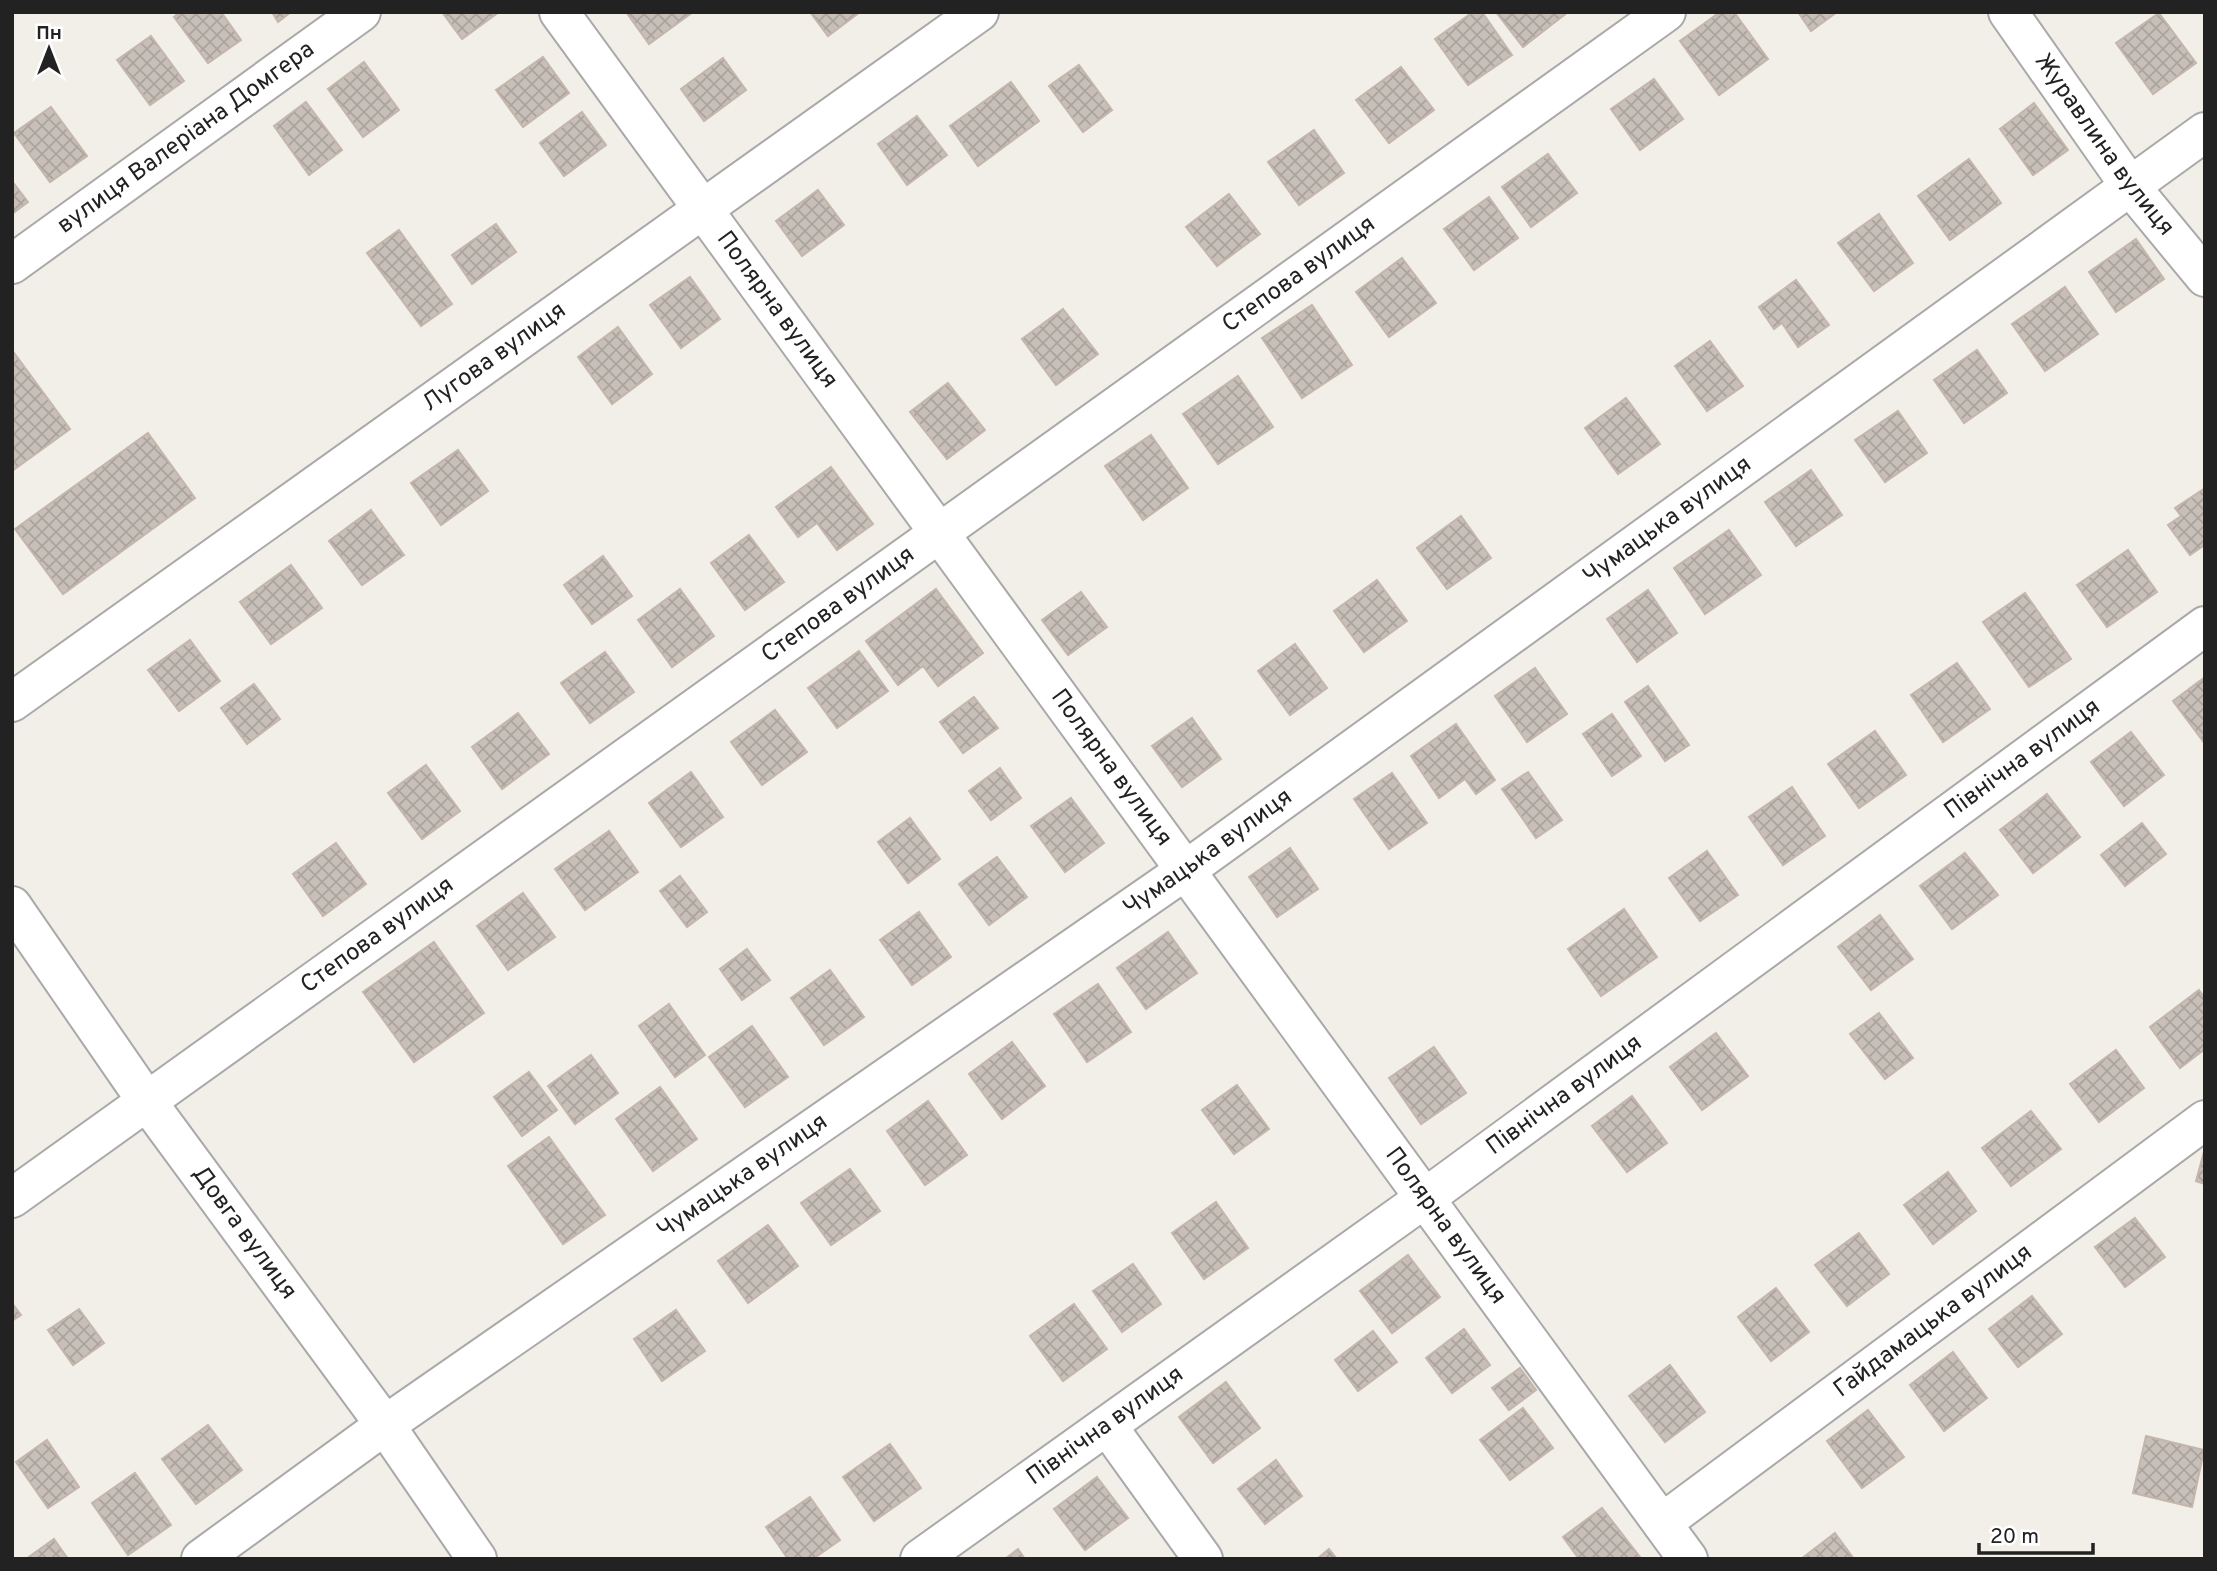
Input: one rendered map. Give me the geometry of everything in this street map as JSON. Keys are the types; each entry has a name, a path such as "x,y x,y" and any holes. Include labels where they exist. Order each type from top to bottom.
{"street":[{"name":"вулиця Валеріана Домгера","path":"12,264 361,12"},
{"name":"Полярна вулиця","path":"559,12 1688,1559"},
{"name":"Лугова вулиця","path":"12,702 979,12"},
{"name":"Степова вулиця","path":"12,1198 1666,12"},
{"name":"Журавлина вулиця","path":"2008,12 2130,186 2205,277"},
{"name":"Чумацька вулиця","path":"201,1559 385,1425 1186,870 2205,132"},
{"name":"Північна вулиця","path":"920,1559 1425,1198 2205,626"},
{"name":"Довга вулиця","path":"12,906 148,1103 385,1425 477,1559"},
{"name":"Гайдамацька вулиця","path":"1662,1523 2205,1120"},
{"path":"1108,1427 1203,1559"}],"building":[{"path":"180,12 221,12 241,40 208,63 174,17"},
{"path":"272,12 291,12 278,22"},
{"path":"442,12 499,12 462,39"},
{"path":"626,12 693,12 649,44"},
{"path":"810,12 860,12 828,36"},
{"path":"1473,12 1482,12 1512,55 1468,85 1435,39"},
{"path":"1496,12 1568,12 1523,47"},
{"path":"1720,12 1734,12 1768,59 1719,95 1680,41"},
{"path":"1798,12 1837,12 1811,31"},
{"path":"2159,13 2196,63 2153,94 2116,43"},
{"path":"151,36 184,81 150,105 117,60"},
{"path":"543,57 569,93 523,127 496,90"},
{"path":"723,58 746,90 704,121 681,89"},
{"path":"364,62 399,110 363,137 328,89"},
{"path":"1079,65 1112,110 1083,132 1049,86"},
{"path":"1401,67 1434,110 1389,143 1356,100"},
{"path":"1654,79 1683,119 1640,150 1611,109"},
{"path":"1011,82 1039,121 978,166 950,126"},
{"path":"306,102 342,150 309,175 274,126"},
{"path":"2034,103 2068,150 2033,175 2000,129"},
{"path":"51,107 87,156 50,182 14,133"},
{"path":"582,112 606,145 564,176 540,143"},
{"path":"917,116 947,155 907,185 878,144"},
{"path":"1314,130 1344,173 1299,205 1268,162"},
{"path":"1548,154 1577,193 1531,227 1502,187"},
{"path":"1969,159 2001,203 1950,240 1918,196"},
{"path":"12,181 28,202 12,214"},
{"path":"818,190 844,225 802,256 776,221"},
{"path":"1229,194 1260,234 1217,266 1186,227"},
{"path":"1489,197 1518,238 1474,270 1444,229"},
{"path":"1879,214 1913,263 1874,291 1838,243"},
{"path":"496,224 516,252 472,284 452,255"},
{"path":"399,230 452,304 421,326 367,253"},
{"path":"2136,239 2164,279 2116,312 2089,272"},
{"path":"1402,258 1436,303 1389,337 1356,292"},
{"path":"690,277 720,319 681,348 650,305"},
{"path":"1796,280 1829,325 1798,347 1782,323 1774,329 1759,307"},
{"path":"2065,287 2098,334 2045,371 2012,324"},
{"path":"1312,305 1352,365 1302,398 1262,338"},
{"path":"1063,309 1098,354 1056,385 1022,339"},
{"path":"618,327 652,374 612,404 578,357"},
{"path":"1710,341 1743,386 1707,411 1675,366"},
{"path":"12,350 70,429 12,471"},
{"path":"1977,350 2007,393 1964,423 1934,380"},
{"path":"1238,376 1273,427 1218,464 1183,414"},
{"path":"948,383 985,430 947,459 910,412"},
{"path":"1626,398 1660,444 1618,474 1585,428"},
{"path":"1898,411 1927,453 1885,482 1855,440"},
{"path":"148,433 195,498 63,594 15,529"},
{"path":"1151,435 1188,488 1143,520 1105,466"},
{"path":"458,450 488,491 441,525 411,483"},
{"path":"831,467 873,524 837,550 817,523 798,537 776,507"},
{"path":"1811,470 1842,515 1796,546 1765,502"},
{"path":"2205,488 2205,548 2203,546 2190,555 2168,525 2181,516 2175,508"},
{"path":"371,510 404,555 362,585 329,541"},
{"path":"1461,516 1491,558 1447,589 1417,548"},
{"path":"1729,530 1761,575 1705,614 1674,568"},
{"path":"749,535 784,582 745,610 711,563"},
{"path":"2128,550 2157,592 2107,627 2077,585"},
{"path":"603,556 632,596 592,624 564,585"},
{"path":"291,565 322,608 271,644 240,602"},
{"path":"1377,580 1407,621 1364,652 1334,611"},
{"path":"680,589 714,636 672,667 638,620"},
{"path":"936,589 983,653 938,686 923,666 898,685 866,641"},
{"path":"1648,590 1677,633 1637,662 1607,619"},
{"path":"1081,592 1107,627 1068,655 1042,620"},
{"path":"2025,593 2071,659 2029,687 1983,622"},
{"path":"190,640 220,681 179,711 148,670"},
{"path":"1295,644 1327,688 1290,715 1258,671"},
{"path":"859,651 888,691 837,728 808,688"},
{"path":"605,652 634,692 590,723 561,683"},
{"path":"1957,663 1990,709 1943,742 1911,695"},
{"path":"1535,668 1567,714 1527,742 1495,696"},
{"path":"2205,677 2205,744 2173,701"},
{"path":"254,684 280,719 247,744 221,708"},
{"path":"1648,686 1689,745 1665,761 1625,702"},
{"path":"974,697 998,728 963,753 940,722"},
{"path":"775,710 807,752 762,785 731,742"},
{"path":"518,713 549,754 502,789 472,747"},
{"path":"1612,714 1641,756 1612,776 1583,734"},
{"path":"1192,718 1221,759 1182,787 1152,746"},
{"path":"1456,724 1495,780 1476,794 1465,779 1439,798 1411,756"},
{"path":"1875,731 1906,775 1859,808 1828,764"},
{"path":"2131,732 2164,775 2124,806 2091,762"},
{"path":"426,765 460,811 422,839 388,793"},
{"path":"1000,768 1021,798 991,820 969,791"},
{"path":"691,772 723,817 681,847 649,803"},
{"path":"1528,772 1562,820 1536,838 1502,789"},
{"path":"1392,773 1427,823 1389,849 1354,799"},
{"path":"1792,787 1825,836 1783,865 1749,817"},
{"path":"2047,794 2080,837 2033,873 2000,830"},
{"path":"1071,798 1104,843 1065,872 1031,826"},
{"path":"910,818 940,859 908,883 878,842"},
{"path":"2142,823 2166,854 2125,886 2101,855"},
{"path":"609,831 638,872 585,910 555,869"},
{"path":"336,843 366,884 323,916 293,874"},
{"path":"1290,848 1318,889 1277,917 1249,877"},
{"path":"1707,851 1738,895 1700,921 1669,878"},
{"path":"1965,853 1998,895 1952,929 1920,886"},
{"path":"997,857 1027,897 989,925 959,884"},
{"path":"680,876 707,912 687,927 660,891"},
{"path":"523,893 555,937 508,970 477,926"},
{"path":"1624,909 1657,957 1601,996 1568,949"},
{"path":"919,912 951,957 912,985 880,940"},
{"path":"1880,915 1913,959 1871,990 1838,947"},
{"path":"1168,932 1197,973 1146,1009 1117,968"},
{"path":"434,942 484,1013 414,1062 363,992"},
{"path":"747,949 770,980 742,1000 720,969"},
{"path":"830,970 864,1017 824,1045 791,998"},
{"path":"1098,984 1131,1032 1087,1062 1054,1014"},
{"path":"2199,990 2205,998 2205,1049 2180,1068 2150,1027"},
{"path":"669,1004 705,1055 675,1077 639,1026"},
{"path":"1879,1013 1913,1058 1885,1079 1850,1034"},
{"path":"752,1026 788,1077 745,1107 709,1057"},
{"path":"1716,1033 1748,1076 1702,1110 1670,1067"},
{"path":"1012,1042 1045,1086 1002,1119 969,1074"},
{"path":"1434,1047 1466,1093 1421,1124 1389,1078"},
{"path":"2116,1050 2144,1088 2099,1122 2070,1084"},
{"path":"591,1055 618,1093 575,1124 548,1086"},
{"path":"529,1072 557,1110 522,1136 494,1097"},
{"path":"1237,1085 1269,1129 1234,1154 1202,1110"},
{"path":"660,1087 697,1139 653,1171 616,1119"},
{"path":"1632,1096 1667,1143 1627,1172 1592,1126"},
{"path":"928,1101 967,1155 925,1185 887,1131"},
{"path":"2031,1111 2061,1149 2011,1186 1982,1148"},
{"path":"549,1137 605,1215 563,1244 508,1166"},
{"path":"2205,1148 2205,1184 2196,1181"},
{"path":"850,1169 880,1211 831,1245 801,1203"},
{"path":"1948,1172 1976,1211 1933,1244 1904,1205"},
{"path":"1216,1202 1248,1248 1204,1279 1172,1233"},
{"path":"2135,1218 2165,1257 2125,1287 2095,1247"},
{"path":"768,1225 798,1266 748,1303 718,1261"},
{"path":"1859,1233 1889,1274 1847,1306 1815,1265"},
{"path":"1408,1255 1440,1297 1392,1333 1360,1291"},
{"path":"1133,1264 1161,1304 1122,1332 1093,1291"},
{"path":"1776,1288 1809,1332 1771,1361 1738,1317"},
{"path":"2032,1296 2062,1334 2018,1367 1989,1329"},
{"path":"12,1303 21,1315 12,1321"},
{"path":"1074,1304 1107,1349 1063,1381 1030,1336"},
{"path":"79,1309 104,1343 73,1365 48,1330"},
{"path":"676,1310 705,1351 662,1381 634,1339"},
{"path":"1464,1329 1490,1365 1452,1393 1426,1358"},
{"path":"1373,1331 1397,1362 1358,1391 1335,1360"},
{"path":"1953,1352 1987,1398 1944,1431 1910,1385"},
{"path":"1670,1365 1705,1412 1665,1442 1629,1396"},
{"path":"1520,1368 1536,1390 1509,1410 1492,1388"},
{"path":"1226,1382 1260,1428 1213,1463 1179,1417"},
{"path":"1523,1408 1553,1448 1510,1480 1480,1440"},
{"path":"1868,1410 1904,1457 1862,1488 1827,1441"},
{"path":"208,1425 242,1470 196,1504 162,1459"},
{"path":"2146,1436 2204,1450 2192,1507 2133,1493"},
{"path":"47,1440 79,1487 48,1508 16,1462"},
{"path":"890,1444 921,1488 874,1521 843,1477"},
{"path":"1276,1460 1302,1496 1265,1524 1238,1489"},
{"path":"135,1473 171,1525 128,1555 92,1503"},
{"path":"1097,1477 1128,1518 1085,1550 1054,1509"},
{"path":"810,1497 840,1540 813,1559 788,1559 766,1527"},
{"path":"1602,1508 1640,1557 1579,1559 1563,1537"},
{"path":"1835,1533 1854,1559 1801,1559"},
{"path":"54,1539 68,1559 26,1559"},
{"path":"1018,1549 1025,1559 1005,1559"},
{"path":"1329,1549 1337,1559 1317,1559"}]}
